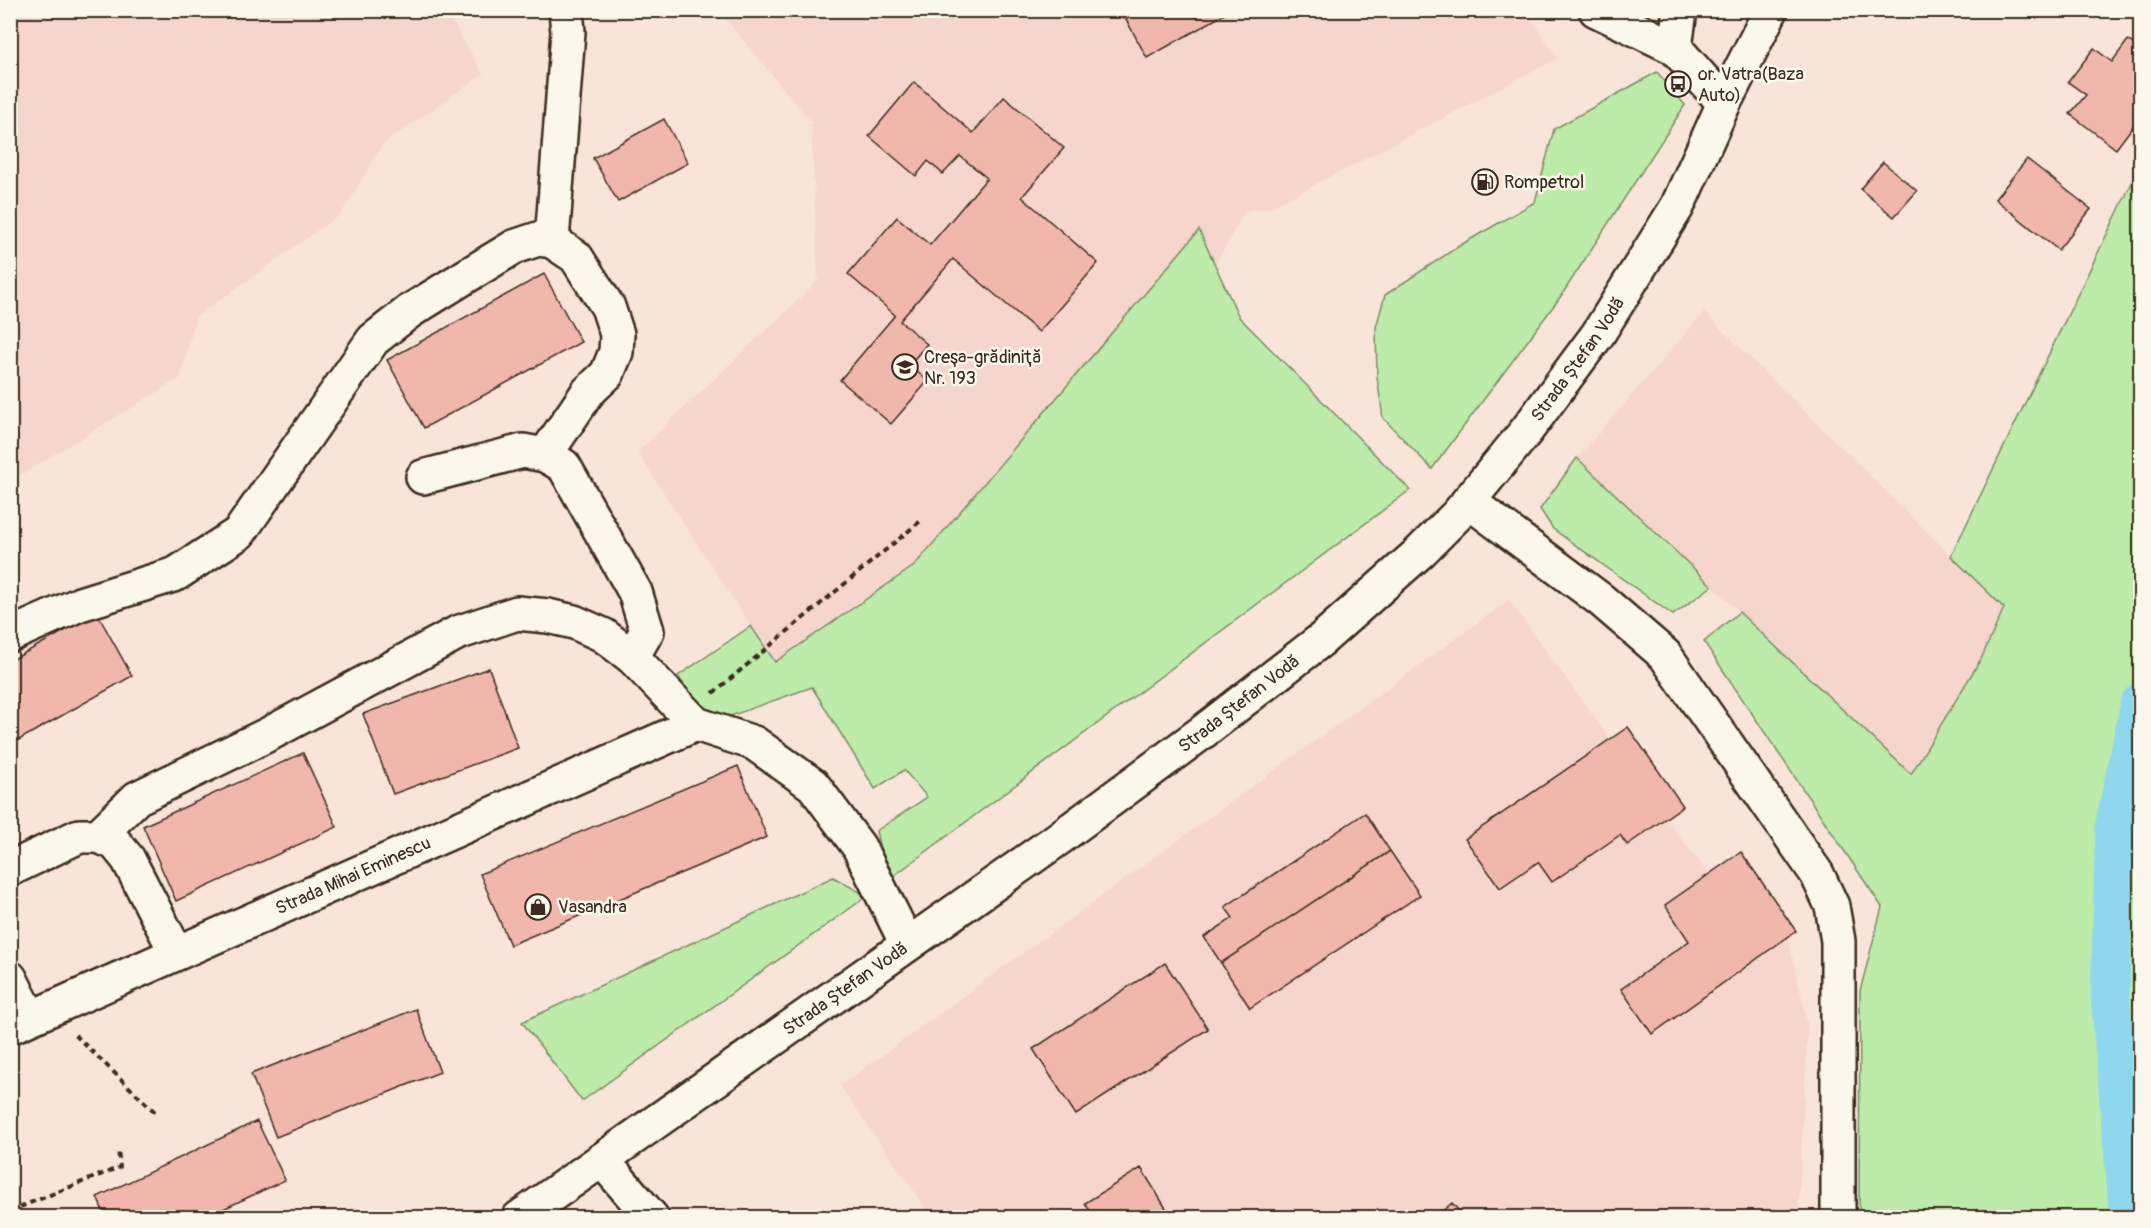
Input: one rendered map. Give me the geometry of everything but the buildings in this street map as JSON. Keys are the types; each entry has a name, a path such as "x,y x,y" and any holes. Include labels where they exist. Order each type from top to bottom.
{"main road":[{"path":"552,241 568,32 566,10"},
{"path":"1596,10 1675,48 1724,103"},
{"path":"1675,48 1680,10"},
{"name":"Strada Ștefan Vodă","path":"519,1218 670,1109 1059,839 1321,640 1419,553 1468,501 1527,430 1598,334 1677,207 1724,103 1771,10"},
{"path":"10,635 80,604 176,573 239,533 373,340 410,312 514,247 538,239 552,241 576,257 608,307 617,334 616,352 607,374 588,392 545,455"},
{"path":"423,477 523,451 545,455 564,466 635,592 647,631 632,657"},
{"path":"1468,501 1601,600 1665,655 1817,874 1832,906 1838,941 1838,1218"},
{"path":"98,836 137,798 269,734 457,633 517,614 548,616 574,622 603,635 632,657 691,719 754,743 813,785 859,847 907,944"},
{"name":"Strada Mihai Eminescu","path":"30,1018 691,719"},
{"path":"10,869 79,836 98,836 115,843 128,859 176,952"},
{"path":"10,978 30,1018"},
{"path":"602,1160 652,1218"}],"path":[{"path":"691,719 923,519"},
{"path":"30,1018 155,1112"},
{"path":"10,1211 120,1167 118,1150"}],"shaded area":[{"path":"11,10 446,11 483,74 383,144 342,213 196,317 180,378 11,481"},
{"name":"Creşa-grădiniţă Nr. 193","path":"719,11 1526,11 1558,58 1272,207 1245,211 1215,265 1198,231 914,566 775,663 637,452 818,281 811,122"},
{"path":"1704,312 2004,608 1981,659 1910,774 1577,458"},
{"path":"1509,600 1610,739 1628,727 1683,806 1666,819 1709,874 1741,852 1796,931 1788,938 1808,1026 1798,1217 932,1217 840,1086"}],"green space":[{"path":"1657,72 1685,105 1561,296 1432,469 1383,418 1377,377 1376,327 1385,295 1459,246 1535,202 1554,129"},
{"path":"2140,166 2140,1217 1859,1217 1860,991 1882,907 1704,642 1739,612 1911,774 1981,659 2004,608 1951,556"},
{"path":"1199,230 1239,317 1410,490 887,881 876,831 927,797 904,770 875,789 812,687 722,719 700,710 678,676 751,626 775,662 914,566"},
{"path":"1577,458 1712,586 1673,615 1553,529 1540,509"},
{"path":"833,877 867,896 582,1101 522,1022"}],"waterway":[{"path":"2129,1218 2110,995 2115,824 2140,703"}],"place":[{"name":"or. Vatra(Baza Auto)","path":"1678,84"},
{"name":"Rompetrol","path":"1485,182"},
{"name":"Creşa-grădiniţă Nr. 193","path":"905,367"},
{"name":"Vasandra","path":"538,907"}]}
